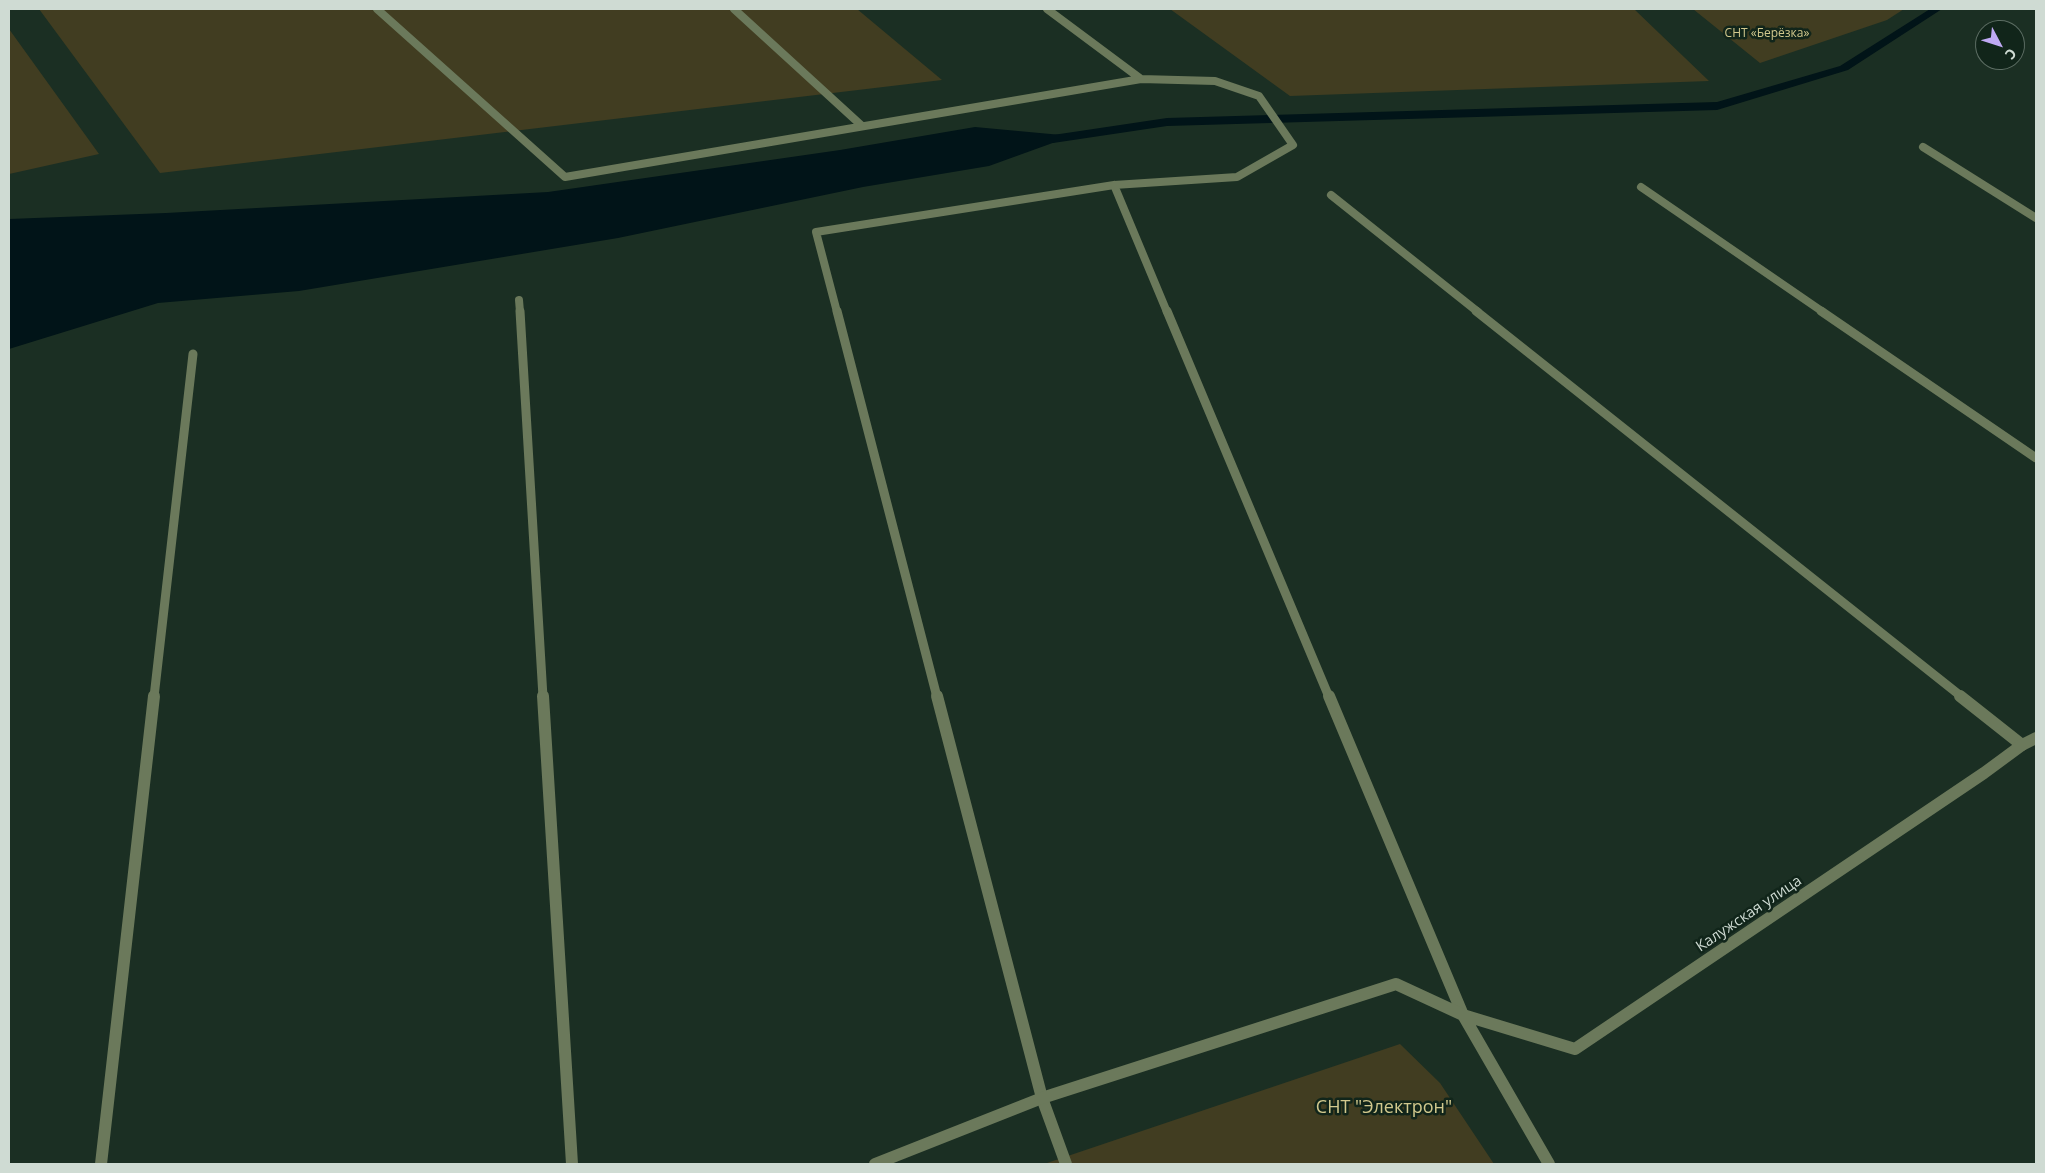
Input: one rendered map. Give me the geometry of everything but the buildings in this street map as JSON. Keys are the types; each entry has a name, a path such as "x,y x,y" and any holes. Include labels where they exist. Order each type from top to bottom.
{"street":[{"path":"377,9 565,177 1141,79 1215,81 1259,96 1293,145 1237,176 1114,185 816,232 1042,1098 1066,1164"},
{"path":"734,9 862,126"},
{"path":"1047,9 1141,79"},
{"path":"1923,147 2036,218"},
{"path":"1114,185 1463,1015 1549,1164"},
{"path":"1641,188 2036,458"},
{"path":"1331,196 2022,745"},
{"path":"519,300 572,1164"},
{"path":"102,1164 193,354"},
{"name":"Калужская улица","path":"1463,1015 1575,1050 1984,774 2022,745 2036,738"},
{"path":"875,1164 1042,1098 1396,984 1463,1015"}],"green space":[{"path":"39,9 857,9 942,80 160,173"},
{"path":"1170,9 1634,9 1709,81 1290,96"},
{"name":"СНТ «Берёзка»","path":"1693,9 1904,9 1887,20 1760,63"},
{"path":"9,29 99,154 9,174"},
{"name":"СНТ \"Электрон\"","path":"1400,1044 1440,1083 1494,1164 1044,1164"}],"shaded area":[{"path":"975,127 1072,136 989,166 863,187 618,238 299,291 158,303 9,349 9,219 166,213 548,192 840,150"}],"waterway":[{"path":"1053,139 1167,122 1717,106 1844,68 1937,9"}]}
